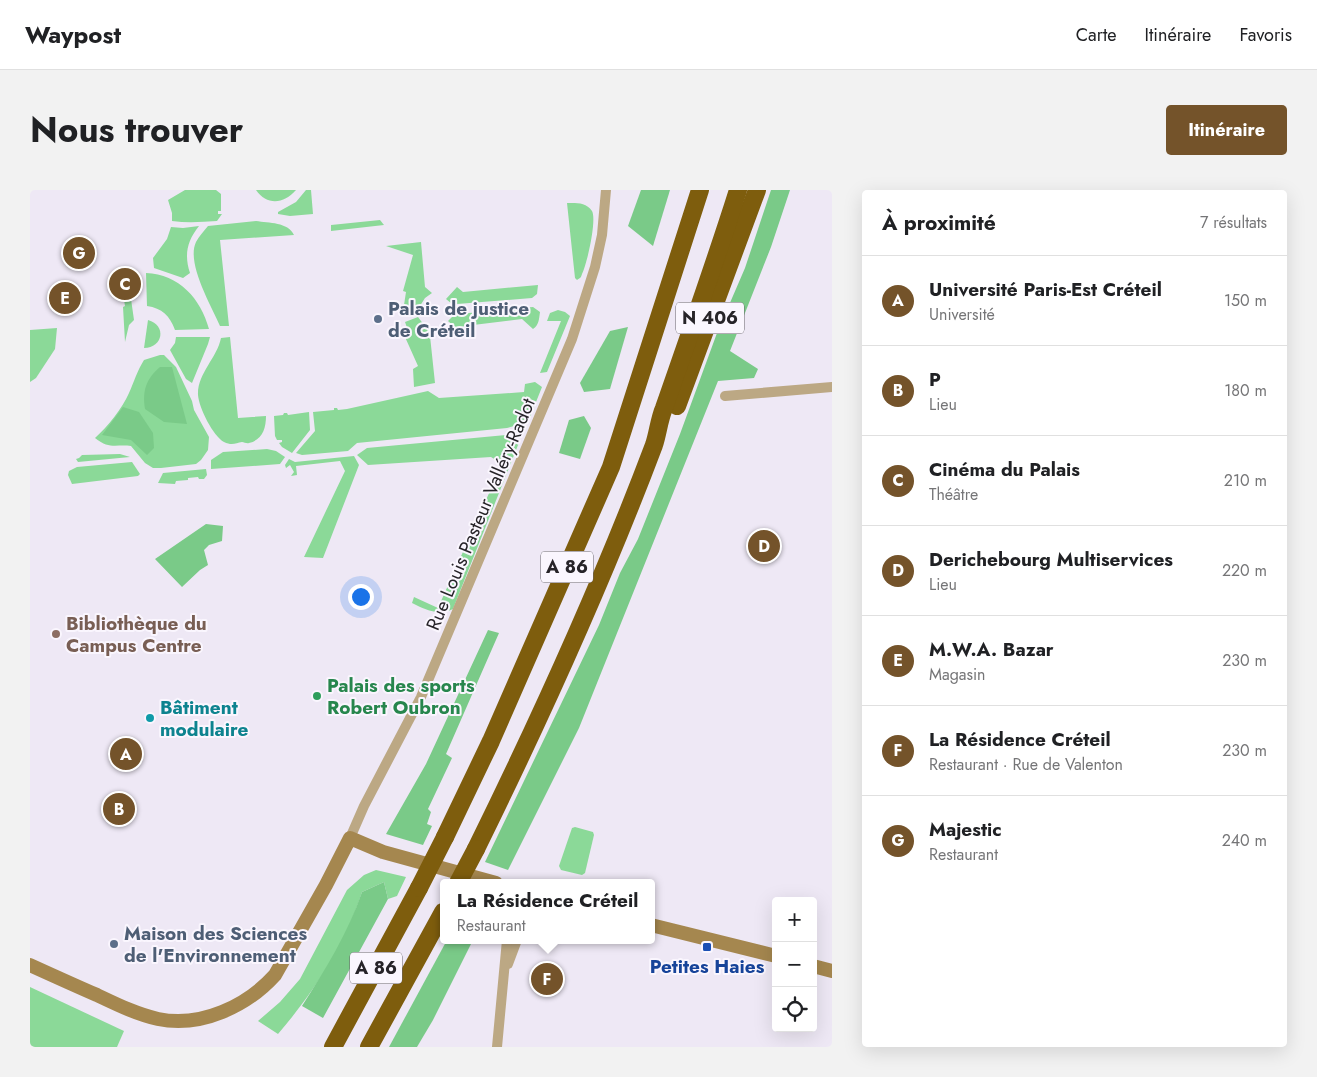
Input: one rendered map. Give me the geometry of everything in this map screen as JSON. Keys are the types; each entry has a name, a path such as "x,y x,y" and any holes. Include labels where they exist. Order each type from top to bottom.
{"highway":[{"name":"A 86","path":"333,1047 419,888 491,741 611,467 700,190"},
{"name":"A 86","path":"460,879 521,757 582,621 655,442 661,415 714,266 738,190"},
{"name":"N 406","path":"655,442 672,419 757,190"},
{"name":"A 86","path":"369,1047 440,917"}],"street":[{"name":"Rue Louis Pasteur Valléry-Radot","path":"350,838 364,806 422,697 572,339 595,267 602,235 606,190"},
{"path":"725,396 832,387"},
{"path":"30,965 138,1014 159,1019 206,1018 237,1006 264,987 275,974 350,838 383,852 478,879"},
{"path":"655,926 772,955"},
{"path":"497,1047 507,944"},
{"path":"504,970 515,944"},
{"path":"817,967 832,971"}],"green space":[{"path":"185,190 216,190 221,194 221,211 218,211 218,214 222,214 217,221 172,221 168,200"},
{"path":"256,190 296,190 286,198 270,201 265,199"},
{"path":"306,190 311,190 313,214 290,216 278,214 278,212 296,202"},
{"path":"641,190 670,190 653,246 628,226"},
{"path":"771,190 790,190 771,247 730,351 758,369 754,378 718,381 579,728 508,870 485,862 599,625 620,573 638,539 680,434 717,333 745,268"},
{"path":"567,203 587,206 592,211 593,216 591,242 581,276 577,280 575,278"},
{"path":"380,220 384,225 331,231 331,225"},
{"path":"256,221 283,225 294,235 220,240 229,326 220,326 197,272 194,261 196,242 208,226"},
{"path":"199,226 188,248 187,260 190,273 183,278 154,268 153,258 167,239 171,227"},
{"path":"421,242 425,287 432,293 425,298 418,309 404,305 406,292 403,291 413,255 386,246"},
{"path":"146,273 158,274 169,278 187,290 200,308 209,329 175,330 165,314 147,306"},
{"path":"538,285 537,294 532,298 457,304 452,304 446,299 457,287 463,292"},
{"path":"131,299 134,320 129,325 125,342 123,307 125,306 124,300"},
{"path":"533,307 540,312 538,324 533,329 522,319 456,328 448,321 458,314"},
{"path":"558,310 570,316 547,372 540,373 561,321 547,321 550,313"},
{"path":"418,317 424,325 436,328 430,336 435,383 414,387 413,369 418,366 405,337 410,336 405,322"},
{"path":"148,320 158,326 160,336 155,344 144,348"},
{"path":"628,327 610,389 584,392 580,383 610,331"},
{"path":"57,328 55,349 36,378 30,382 30,330"},
{"path":"176,337 210,337 192,383 186,379 170,350 175,343"},
{"path":"230,337 238,418 266,416 265,425 260,437 248,443 229,444 220,439 207,421 199,401 199,387 204,373 216,352 221,338"},
{"path":"164,355 176,367 192,401 194,410 209,437 208,450 196,464 153,468 145,463 131,446 109,445 95,438 110,423 123,405 144,360"},
{"path":"160,367 172,367 187,424 164,422 145,409 144,397 146,386 151,376"},
{"path":"535,382 542,387 528,422 507,428 357,443 348,451 302,455 296,453 315,431 313,412 334,410 334,408 338,410 347,409 428,391 439,398 524,392 525,384"},
{"path":"123,407 139,412 153,433 154,448 147,455 131,440 102,435"},
{"path":"309,412 310,430 292,453 282,447 279,443 282,440 277,440 275,436 274,416 283,415 284,413 288,415"},
{"path":"584,416 591,428 580,459 559,453 569,420"},
{"path":"506,435 520,440 453,609 437,612 427,610 412,603 414,597 438,608 502,464 491,457 368,465 357,455 367,448"},
{"path":"267,449 276,451 285,457 280,464 211,469 211,460 223,452"},
{"path":"120,454 130,457 78,462 76,459 82,455"},
{"path":"354,456 359,465 323,558 304,557 345,471 340,461 296,466 297,475 291,476 294,472 290,465 286,468 285,465 289,459 295,462"},
{"path":"132,462 140,474 138,476 72,484 68,475 69,471 77,467"},
{"path":"206,469 207,475 204,479 199,479 198,477 176,481 175,484 158,483 163,473"},
{"path":"206,524 223,526 222,541 209,545 204,550 208,565 182,587 155,559"},
{"path":"488,630 499,633 446,754 452,758 428,809 431,812 427,824 432,826 423,845 386,834 426,764"},
{"path":"575,827 593,832 594,835 585,873 582,875 561,870 559,866 572,828"},
{"path":"376,870 406,877 397,896 388,899 384,882 362,892 347,931 327,967 304,1002 278,1034 258,1021 280,1002 300,979 347,890 364,875"},
{"path":"384,882 388,899 323,1018 302,1006 343,937 362,892"},
{"path":"445,944 471,944 433,1020 417,1047 389,1047"},
{"path":"30,987 124,1031 117,1047 30,1047"}],"place":[{"name":"Majestic","path":"79,253"},
{"name":"Cinéma du Palais","path":"125,284"},
{"name":"M.W.A. Bazar","path":"65,298"},
{"name":"Palais de justice de Créteil","path":"378,319"},
{"name":"Derichebourg Multiservices","path":"764,546"},
{"name":"Bibliothèque du Campus Centre","path":"56,634"},
{"name":"Palais des sports Robert Oubron","path":"317,696"},
{"name":"Bâtiment modulaire","path":"150,718"},
{"name":"Université Paris-Est Créteil","path":"126,754"},
{"name":"P","path":"119,809"},
{"name":"Maison des Sciences de l'Environnement","path":"114,944"},
{"name":"Petites Haies","path":"707,947"},
{"name":"La Résidence Créteil","path":"547,979"}]}
